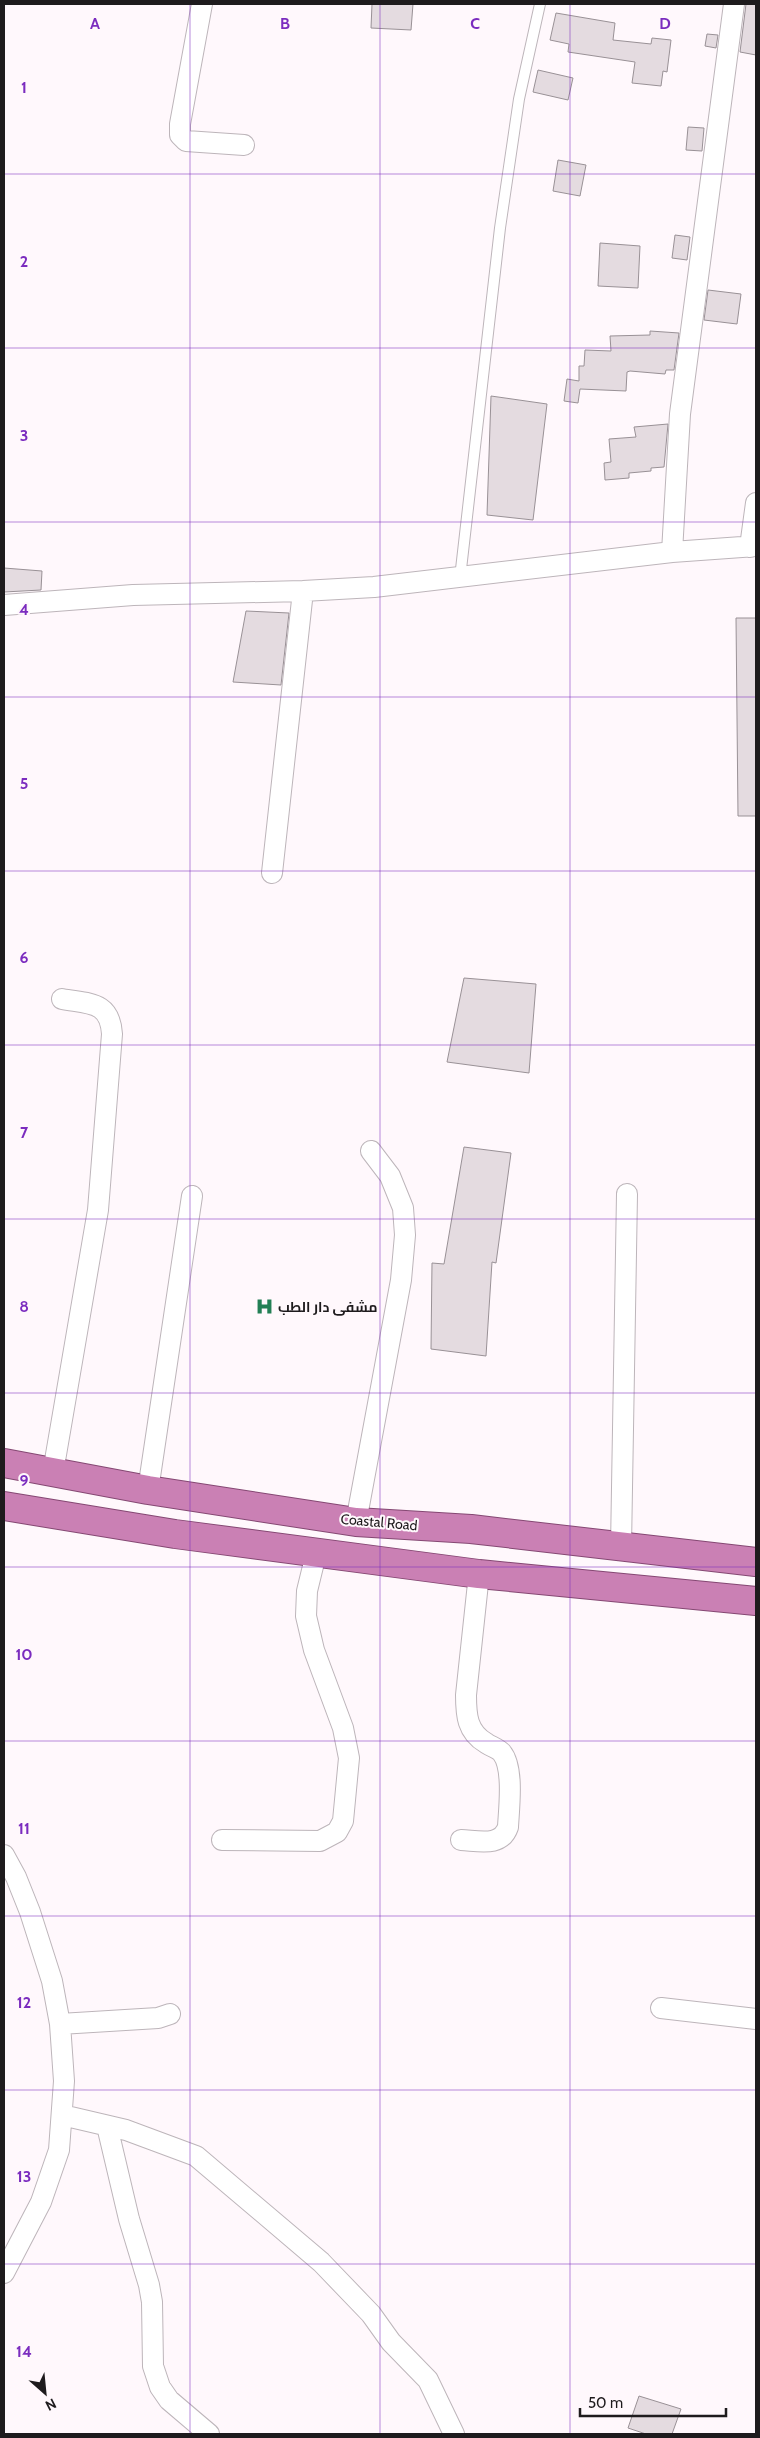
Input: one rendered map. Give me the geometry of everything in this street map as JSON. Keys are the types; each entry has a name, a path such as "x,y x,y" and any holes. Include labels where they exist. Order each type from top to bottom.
{"highway":[{"name":"Coastal Road","path":"4,1463 148,1490 356,1522 471,1529 756,1562"},
{"path":"4,1506 316,1554 479,1574 756,1601"}],"street":[{"path":"202,4 180,124 180,135 186,141 244,145"},
{"path":"672,552 680,414 734,4"},
{"path":"4,605 133,594 303,591 460,578 672,552 753,546 756,503"},
{"path":"272,872 303,591"},
{"path":"53,1472 98,1210 112,1034 112,1023 106,1012 98,1005 62,999"},
{"path":"356,1522 401,1280 405,1235 403,1208 390,1176 371,1151"},
{"path":"621,1547 626,1194"},
{"path":"148,1490 192,1196"},
{"path":"222,1840 320,1841 337,1832 343,1821 350,1758 343,1728 314,1650 306,1616 307,1591 316,1554"},
{"path":"461,1840 499,1840 505,1836 508,1827 508,1766 502,1752 480,1740 470,1729 466,1715 466,1695 479,1574"},
{"path":"4,1855 16,1876 30,1912 52,1981 60,2024 64,2081 59,2150 41,2202 4,2273"},
{"path":"661,2008 756,2019"},
{"path":"60,2024 158,2018 170,2014"},
{"path":"62,2115 126,2130 196,2156 321,2262 371,2314 391,2342 428,2380 454,2434"},
{"path":"107,2126 129,2219 149,2284 155,2373 160,2386 169,2400 209,2434"}],"lane":[{"path":"460,578 500,228 519,99 540,4"}],"building":[{"path":"372,4 413,4 411,30 371,28"},
{"path":"746,4 756,4 756,55 740,52"},
{"path":"556,13 615,23 613,40 651,44 652,38 671,40 667,72 663,71 661,86 632,83 635,62 568,52 569,44 550,40"},
{"path":"707,34 718,35 716,48 705,46"},
{"path":"538,70 573,78 568,100 533,92"},
{"path":"688,127 704,128 702,151 686,150"},
{"path":"558,160 586,165 580,196 553,191"},
{"path":"675,235 690,237 687,260 672,258"},
{"path":"600,243 640,246 638,288 598,286"},
{"path":"708,290 741,294 737,324 704,320"},
{"path":"650,331 679,333 674,370 666,370 665,374 630,371 627,372 626,391 580,389 578,403 564,401 567,379 579,381 579,366 584,366 585,350 611,351 610,336 650,335"},
{"path":"491,396 547,404 533,520 487,515"},
{"path":"668,424 664,467 651,468 651,471 629,473 629,478 605,480 604,463 611,462 609,439 636,437 634,427"},
{"path":"4,568 42,571 41,590 4,592"},
{"path":"246,611 289,613 281,685 233,682"},
{"path":"736,618 756,618 756,816 738,816"},
{"path":"464,978 536,984 529,1073 447,1062"},
{"path":"464,1147 511,1153 496,1263 492,1262 486,1356 431,1349 432,1263 444,1264"},
{"path":"639,2396 681,2409 672,2434 646,2434 628,2428"}],"place":[{"name":"مشفى دار الطب","path":"264,1307"}]}
